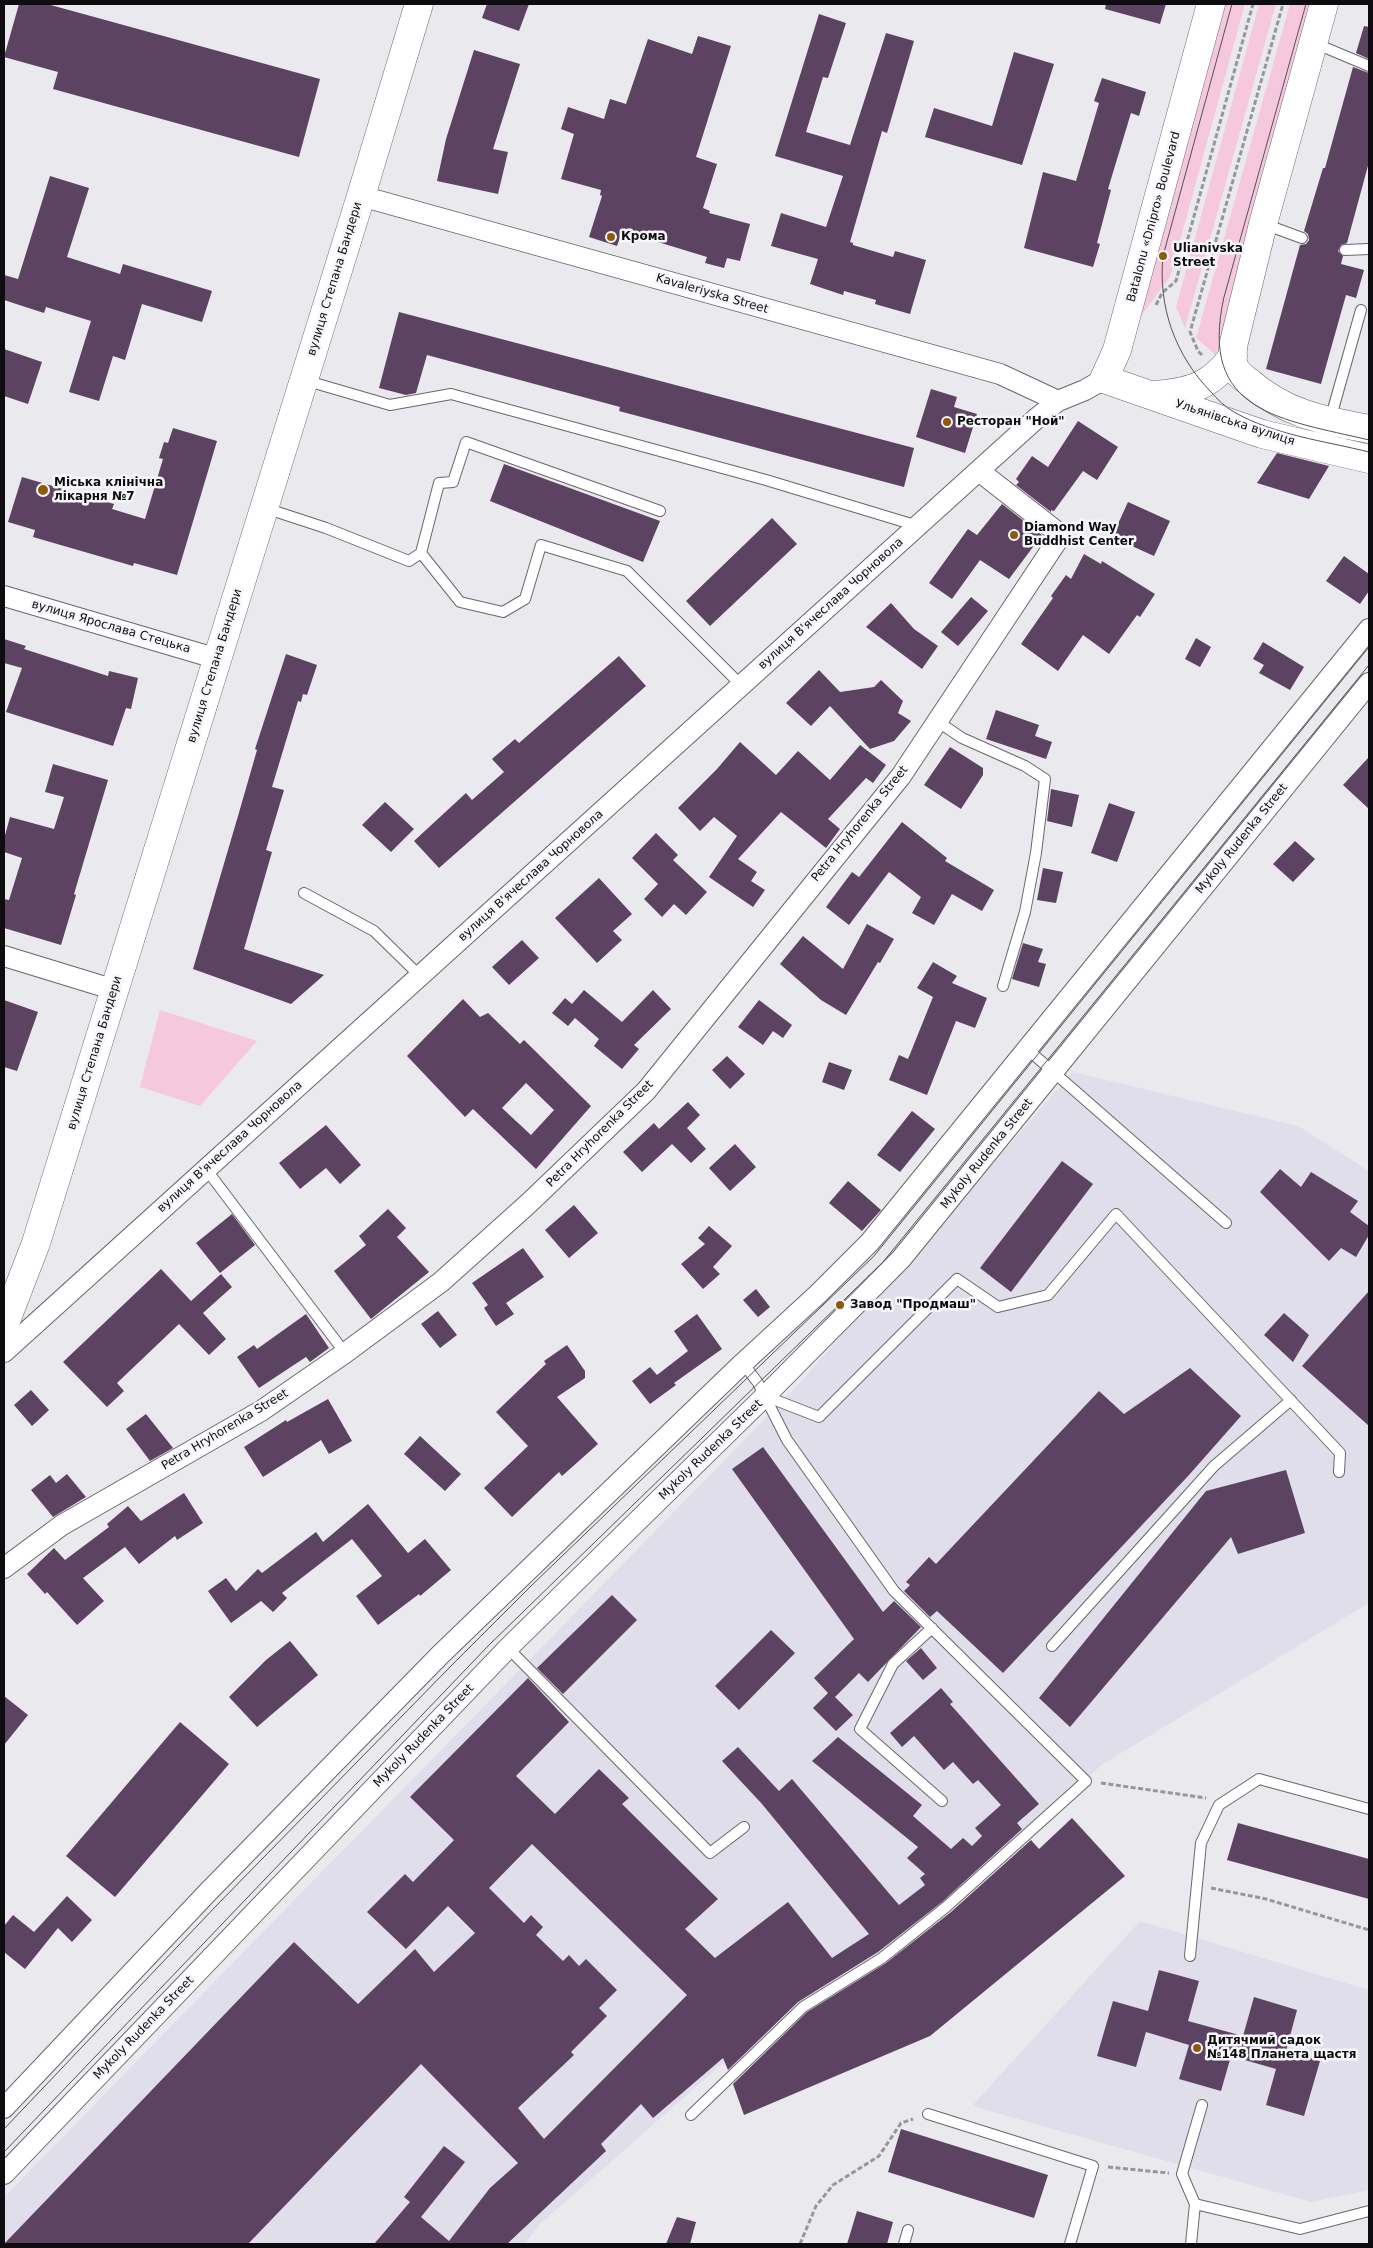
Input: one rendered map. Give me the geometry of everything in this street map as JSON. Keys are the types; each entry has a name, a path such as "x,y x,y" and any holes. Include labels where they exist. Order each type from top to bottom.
{"street":[{"name":"вулиця Степана Бандери","path":"4,1326 36,1242 218,659 419,4"},
{"name":"Batalonu «Dnipro» Boulevard","path":"1104,378 1118,350 1211,4"},
{"path":"1151,395 1182,392 1204,385 1233,361 1263,224 1324,4"},
{"name":"Kavaleriyska Street","path":"361,196 1000,374 1058,401"},
{"path":"1233,361 1264,394 1278,404 1330,421 1369,429"},
{"name":"Ульянівська вулиця","path":"1104,378 1262,434 1369,459"},
{"path":"1058,401 1085,390 1104,378"},
{"name":"вулиця В'ячеслава Чорновола","path":"4,1352 978,471 1058,401"},
{"name":"Petra Hryhorenka Street","path":"4,1568 62,1525 261,1411 345,1353 441,1282 530,1203 646,1090 901,776 1060,536 978,471"},
{"name":"вулиця Ярослава Стецька","path":"4,596 218,659"},
{"path":"4,2108 208,1892 440,1655 870,1242 1369,629"},
{"name":"Mykoly Rudenka Street","path":"4,2174 508,1648 765,1396 900,1259 1369,683"},
{"path":"4,956 115,990"}],"lane":[{"path":"1313,42 1369,66"},
{"path":"1263,224 1302,238"},
{"path":"1345,250 1369,249"},
{"path":"1330,421 1361,310"},
{"path":"304,380 390,405 451,394 766,480 918,526"},
{"path":"264,508 326,528 409,561 421,553 439,483 453,482 466,442 660,511"},
{"path":"421,553 444,585 460,602 503,612 525,599 542,545 627,571 742,686"},
{"path":"937,721 962,738 1026,766 1045,780 1036,853 1025,912 1003,986"},
{"path":"304,892 374,931 420,976"},
{"path":"1026,1048 1226,1223"},
{"path":"206,1169 345,1353"},
{"path":"765,1396 819,1417 957,1279 998,1307 1048,1295 1116,1214 1340,1453 1339,1472"},
{"path":"691,2115 803,2007 882,1958 918,1930 1086,1781 894,1591 787,1440 765,1396 743,1363"},
{"path":"1052,1646 1214,1466 1291,1400"},
{"path":"932,1628 893,1664 860,1729 942,1801"},
{"path":"508,1648 710,1852 744,1827"},
{"path":"1190,1956 1201,1843 1219,1805 1259,1778 1369,1809"},
{"path":"1191,2244 1195,2204 1182,2174 1202,2104"},
{"path":"928,2114 1093,2166 1070,2244"},
{"path":"1195,2204 1300,2230 1369,2211"},
{"path":"904,2244 908,2230"}],"path":[{"path":"1155,307 1162,293 1176,280 1253,4"},
{"path":"1204,356 1198,351 1190,332 1283,4"},
{"path":"1086,1781 1215,1800"},
{"path":"1198,1885 1266,1899 1369,1930"},
{"path":"800,2244 816,2206 833,2185 879,2156 901,2123 928,2114"},
{"path":"1093,2166 1182,2174"}],"shaded area":[{"path":"1221,4 1245,4 1170,277 1132,328"},
{"path":"1259,4 1276,4 1185,328 1176,307"},
{"path":"1290,4 1315,4 1216,355 1196,338"},
{"path":"160,1010 257,1041 200,1106 140,1087"},
{"path":"1073,1072 1298,1126 1369,1171 1369,1603 1103,1764 907,1936 803,2007 772,2020 539,2225 525,2244 4,2244 4,2197 797,1386"},
{"name":"Дитячмий садок №148 Планета щастя","path":"1140,1921 1369,1990 1369,2190 1311,2202 972,2106"}],"building":[{"path":"19,4 47,4 320,79 299,157 53,89 58,72 4,57"},
{"path":"487,4 529,4 519,31 482,18"},
{"path":"1106,4 1166,4 1160,24 1105,9"},
{"path":"819,14 846,23 828,78 823,77 806,132 850,145 886,33 914,41 887,133 882,131 850,242 853,245 893,257 895,251 926,260 910,314 875,304 876,300 844,291 843,295 810,284 818,259 771,246 781,213 826,227 843,176 775,156"},
{"path":"1364,26 1369,27 1369,59 1356,53"},
{"path":"698,36 731,46 696,157 717,164 703,208 710,211 709,213 750,224 740,261 727,258 724,268 705,263 707,257 622,231 617,246 589,237 602,196 600,195 601,190 561,179 574,134 561,129 568,107 604,119 610,99 626,104 648,39 692,54"},
{"path":"474,50 520,64 493,149 508,152 498,194 437,181 446,139"},
{"path":"1014,52 1054,64 1022,165 925,137 934,108 992,126"},
{"path":"1353,67 1369,73 1369,162 1347,243 1341,245 1338,251 1343,256 1341,264 1364,270 1356,298 1346,295 1321,384 1266,369 1300,245 1306,244 1309,240 1308,234 1304,231 1323,168 1325,168"},
{"path":"1102,78 1146,92 1139,116 1131,113 1108,189 1111,190 1097,243 1100,244 1093,267 1024,248 1043,172 1076,181 1099,103 1094,101"},
{"path":"50,176 89,188 67,257 120,274 123,264 212,291 202,322 142,304 125,360 113,356 99,401 69,392 91,321 46,307 44,313 4,300 4,275 18,279"},
{"path":"399,312 914,448 904,487 619,411 620,407 427,355 416,393 406,395 379,388"},
{"path":"4,349 42,362 28,404 4,396"},
{"name":"Ресторан \"Ной\"","path":"931,389 957,397 954,407 977,414 965,453 916,437"},
{"path":"1078,421 1118,447 1097,480 1083,471 1054,511 1051,510 1051,512 1016,485 1019,482 1016,479 1032,456 1048,467"},
{"name":"Міська клінічна лікарня №7","path":"173,428 217,441 177,575 134,563 133,566 33,537 35,530 8,522 22,477 114,504 112,509 145,519 163,459 159,458 164,442 168,443"},
{"path":"1277,453 1329,466 1309,499 1257,483"},
{"path":"504,464 660,521 643,562 490,501"},
{"path":"1128,502 1170,521 1154,556 1112,537"},
{"path":"1002,504 1042,535 1009,579 980,560 952,599 929,583 968,529 977,535"},
{"path":"772,518 797,544 710,626 686,601"},
{"path":"1084,554 1101,564 1102,561 1155,594 1140,617 1137,615 1109,654 1083,635 1058,671 1021,644 1053,598 1051,596 1066,575 1071,579"},
{"path":"1344,556 1369,574 1369,591 1360,604 1326,581"},
{"path":"971,597 988,611 958,646 941,632"},
{"path":"891,603 914,629 938,646 922,669 866,627"},
{"path":"1196,638 1211,647 1200,667 1185,659"},
{"path":"4,639 26,646 24,649 108,676 109,671 138,678 131,709 126,708 113,746 6,712 22,668 4,663"},
{"path":"1263,642 1304,667 1290,690 1259,673 1264,665 1253,659"},
{"path":"286,654 317,665 307,695 303,694 301,702 298,701 272,787 284,790 266,850 272,852 244,949 324,975 291,1004 193,969 257,750 255,749"},
{"path":"619,656 646,686 439,868 414,841 466,793 472,800 504,772 492,759 515,739 519,743"},
{"path":"819,670 840,692 874,687 881,680 903,701 898,713 911,721 894,741 870,749 830,706 811,726 786,703"},
{"path":"996,710 1039,725 1035,736 1052,742 1046,759 986,739"},
{"path":"740,742 776,775 798,751 830,780 860,745 886,765 873,783 866,778 828,819 840,829 826,848 781,812 738,859 757,872 751,881 765,890 753,907 709,877 737,836 714,817 700,831 678,808 717,769"},
{"path":"950,747 983,768 983,775 961,809 924,785"},
{"path":"1369,757 1369,809 1343,785"},
{"path":"53,764 108,780 61,945 4,928 4,899 9,900 22,858 4,852 4,839 10,817 54,829 64,797 45,792"},
{"path":"1051,789 1079,795 1072,827 1047,821"},
{"path":"385,802 414,829 391,852 362,825"},
{"path":"1109,803 1135,812 1117,862 1091,853"},
{"path":"902,822 947,858 945,861 994,890 982,911 952,894 934,925 912,913 921,897 889,872 849,925 826,907 852,872 859,877"},
{"path":"656,833 678,855 673,860 707,892 686,915 674,904 662,917 644,899 658,884 632,858"},
{"path":"1295,841 1315,859 1293,882 1273,864"},
{"path":"1043,868 1063,872 1056,903 1037,900"},
{"path":"599,878 632,914 613,931 622,940 597,963 555,918"},
{"path":"867,924 894,939 846,1015 821,1000 780,964 803,936 843,969"},
{"path":"522,940 539,958 509,985 492,967"},
{"path":"1023,943 1043,949 1038,962 1046,964 1039,987 1012,979"},
{"path":"933,962 957,976 952,983 987,998 975,1028 956,1021 927,1095 889,1080 899,1055 908,1059 933,997 917,988"},
{"path":"584,990 622,1022 653,990 671,1009 634,1045 639,1049 622,1069 594,1046 599,1039 575,1018 568,1026 552,1013 565,998 572,1004"},
{"path":"463,999 480,1017 488,1013 520,1044 524,1040 591,1106 536,1169 473,1109 465,1117 407,1056","holes":["526,1083 554,1110 531,1135 502,1108"]},
{"path":"4,1000 38,1012 17,1071 4,1067"},
{"path":"759,1000 792,1025 783,1038 773,1031 763,1045 738,1027"},
{"path":"727,1056 745,1074 730,1089 712,1070"},
{"path":"829,1062 852,1070 844,1090 822,1082"},
{"path":"688,1102 700,1115 687,1128 706,1149 691,1163 672,1144 642,1172 623,1152 654,1123 659,1129"},
{"path":"912,1111 935,1129 900,1172 877,1155"},
{"path":"326,1125 361,1165 340,1184 326,1168 300,1189 279,1163"},
{"path":"735,1144 756,1167 730,1191 709,1168"},
{"path":"1062,1161 1093,1184 1011,1292 980,1268"},
{"path":"1280,1169 1301,1187 1311,1172 1358,1201 1350,1212 1369,1226 1369,1235 1356,1257 1341,1248 1329,1261 1260,1192"},
{"path":"848,1181 881,1210 862,1231 829,1203"},
{"path":"574,1205 598,1233 569,1258 545,1230"},
{"path":"388,1209 406,1228 397,1237 429,1272 371,1319 334,1271 366,1245 359,1236"},
{"path":"232,1214 255,1245 220,1273 196,1243"},
{"path":"709,1226 732,1246 713,1267 720,1274 703,1289 681,1264 705,1244 698,1238"},
{"path":"523,1248 544,1277 506,1303 514,1314 496,1326 484,1308 488,1305 472,1283"},
{"path":"161,1269 191,1301 221,1274 232,1287 203,1313 226,1339 209,1355 179,1324 117,1383 124,1391 107,1407 63,1362"},
{"path":"756,1289 770,1307 758,1317 743,1300"},
{"path":"1369,1291 1369,1426 1302,1366"},
{"path":"438,1311 457,1335 440,1348 421,1324"},
{"path":"1284,1313 1309,1335 1293,1362 1264,1335"},
{"path":"306,1314 329,1348 310,1362 306,1357 259,1388 237,1357 254,1345 257,1349"},
{"path":"697,1314 722,1349 674,1383 676,1385 650,1404 632,1381 650,1367 657,1375 688,1351 674,1331"},
{"path":"567,1345 585,1371 585,1378 557,1397 598,1444 562,1476 559,1472 512,1517 484,1488 528,1446 496,1412 546,1364 544,1361"},
{"path":"1190,1368 1241,1416 1189,1475 1003,1673 937,1611 930,1617 904,1591 910,1585 906,1582 929,1557 936,1564 1099,1391 1124,1414"},
{"path":"31,1390 49,1410 32,1426 14,1405"},
{"path":"328,1399 352,1441 329,1454 321,1440 263,1477 244,1447 286,1420 287,1422"},
{"path":"146,1414 173,1448 150,1461 126,1429"},
{"path":"420,1436 461,1474 445,1491 404,1454"},
{"path":"763,1447 883,1612 894,1601 921,1627 868,1682 859,1673 835,1697 853,1715 836,1731 813,1708 828,1693 814,1678 854,1639 732,1469"},
{"path":"1286,1470 1305,1533 1238,1554 1231,1537 1070,1727 1039,1698 1206,1491"},
{"path":"67,1474 86,1497 53,1517 31,1490 50,1475 56,1483"},
{"path":"184,1493 203,1523 177,1540 175,1536 139,1564 125,1547 83,1578 104,1601 77,1625 47,1592 45,1594 27,1574 54,1548 65,1560 109,1527 107,1524 128,1506 141,1521"},
{"path":"368,1504 408,1553 425,1539 451,1570 420,1596 419,1594 378,1625 356,1596 382,1576 352,1539 282,1593 287,1598 273,1612 261,1601 231,1623 208,1591 226,1578 236,1591 258,1569 262,1573 316,1532 323,1542"},
{"path":"612,1595 637,1620 563,1694 537,1668"},
{"path":"771,1630 795,1653 739,1710 715,1686"},
{"path":"290,1641 318,1675 257,1727 229,1697 266,1660"},
{"path":"921,1648 937,1668 923,1680 906,1661"},
{"path":"528,1678 569,1722 516,1776 555,1814 599,1769 629,1798 622,1804 718,1899 685,1929 715,1958 788,1902 832,1958 869,1934 762,1804 722,1761 738,1747 779,1791 792,1779 899,1905 925,1885 920,1878 925,1874 907,1858 918,1847 812,1761 838,1737 922,1805 913,1816 951,1849 963,1838 972,1846 982,1836 975,1828 1001,1805 978,1780 973,1784 953,1762 944,1770 914,1736 902,1747 890,1733 941,1688 953,1702 950,1704 1039,1804 1017,1823 1022,1829 942,1902 878,1952 798,2002 728,2070 723,2058 653,2118 641,2104 601,2144 606,2151 507,2244 374,2244 410,2202 404,2197 444,2146 465,2162 421,2217 449,2241 490,2188 518,2163 421,2064 248,2244 4,2244 294,1942 358,2004 415,1949 434,1972 475,1933 448,1906 406,1949 367,1912 405,1874 413,1882 454,1840 410,1797","holes":["532,1844 687,1995 544,2139 518,2108 574,2055 571,2052 607,2016 599,2008 617,1990 586,1959 579,1966 569,1955 563,1961 536,1935 543,1927 531,1915 524,1923 489,1888"]},
{"path":"4,1696 28,1715 4,1745"},
{"path":"180,1722 229,1764 115,1897 66,1856"},
{"path":"1072,1818 1125,1876 930,2036 744,2115 733,2084 807,2012 886,1963 951,1912 1031,1840 1039,1849"},
{"path":"1238,1823 1369,1859 1369,1899 1227,1860"},
{"path":"67,1896 92,1920 72,1942 58,1928 25,1969 4,1952 4,1926 13,1915 34,1932"},
{"path":"1159,1970 1199,1981 1188,2021 1243,2036 1254,1997 1297,2010 1286,2051 1320,2061 1304,2116 1266,2105 1276,2069 1231,2056 1221,2091 1179,2079 1189,2045 1146,2032 1136,2067 1097,2056 1113,2001 1148,2011"},
{"path":"901,2129 1048,2175 1034,2218 888,2172"},
{"path":"857,2211 893,2222 887,2244 847,2244"},
{"path":"677,2217 696,2222 690,2244 666,2244"}],"tram line":[{"path":"1232,4 1163,256 1163,294 1166,312 1179,346 1198,378 1231,410 1249,420 1283,432 1369,452"},
{"path":"1306,4 1224,297 1219,336 1223,365 1235,388 1254,404 1278,416 1306,425 1369,440"},
{"path":"4,2129 217,1905 450,1667 532,1585 874,1256 1369,647"},
{"path":"4,2152 489,1645 883,1262 1369,665"}],"place":[{"name":"Крома","path":"611,237"},
{"name":"Ulianivska Street","path":"1163,256"},
{"name":"Ресторан \"Ной\"","path":"947,422"},
{"name":"Міська клінічна лікарня №7","path":"43,490"},
{"name":"Diamond Way Buddhist Center","path":"1014,535"},
{"name":"Завод \"Продмаш\"","path":"840,1305"},
{"name":"Дитячмий садок №148 Планета щастя","path":"1197,2048"}]}
